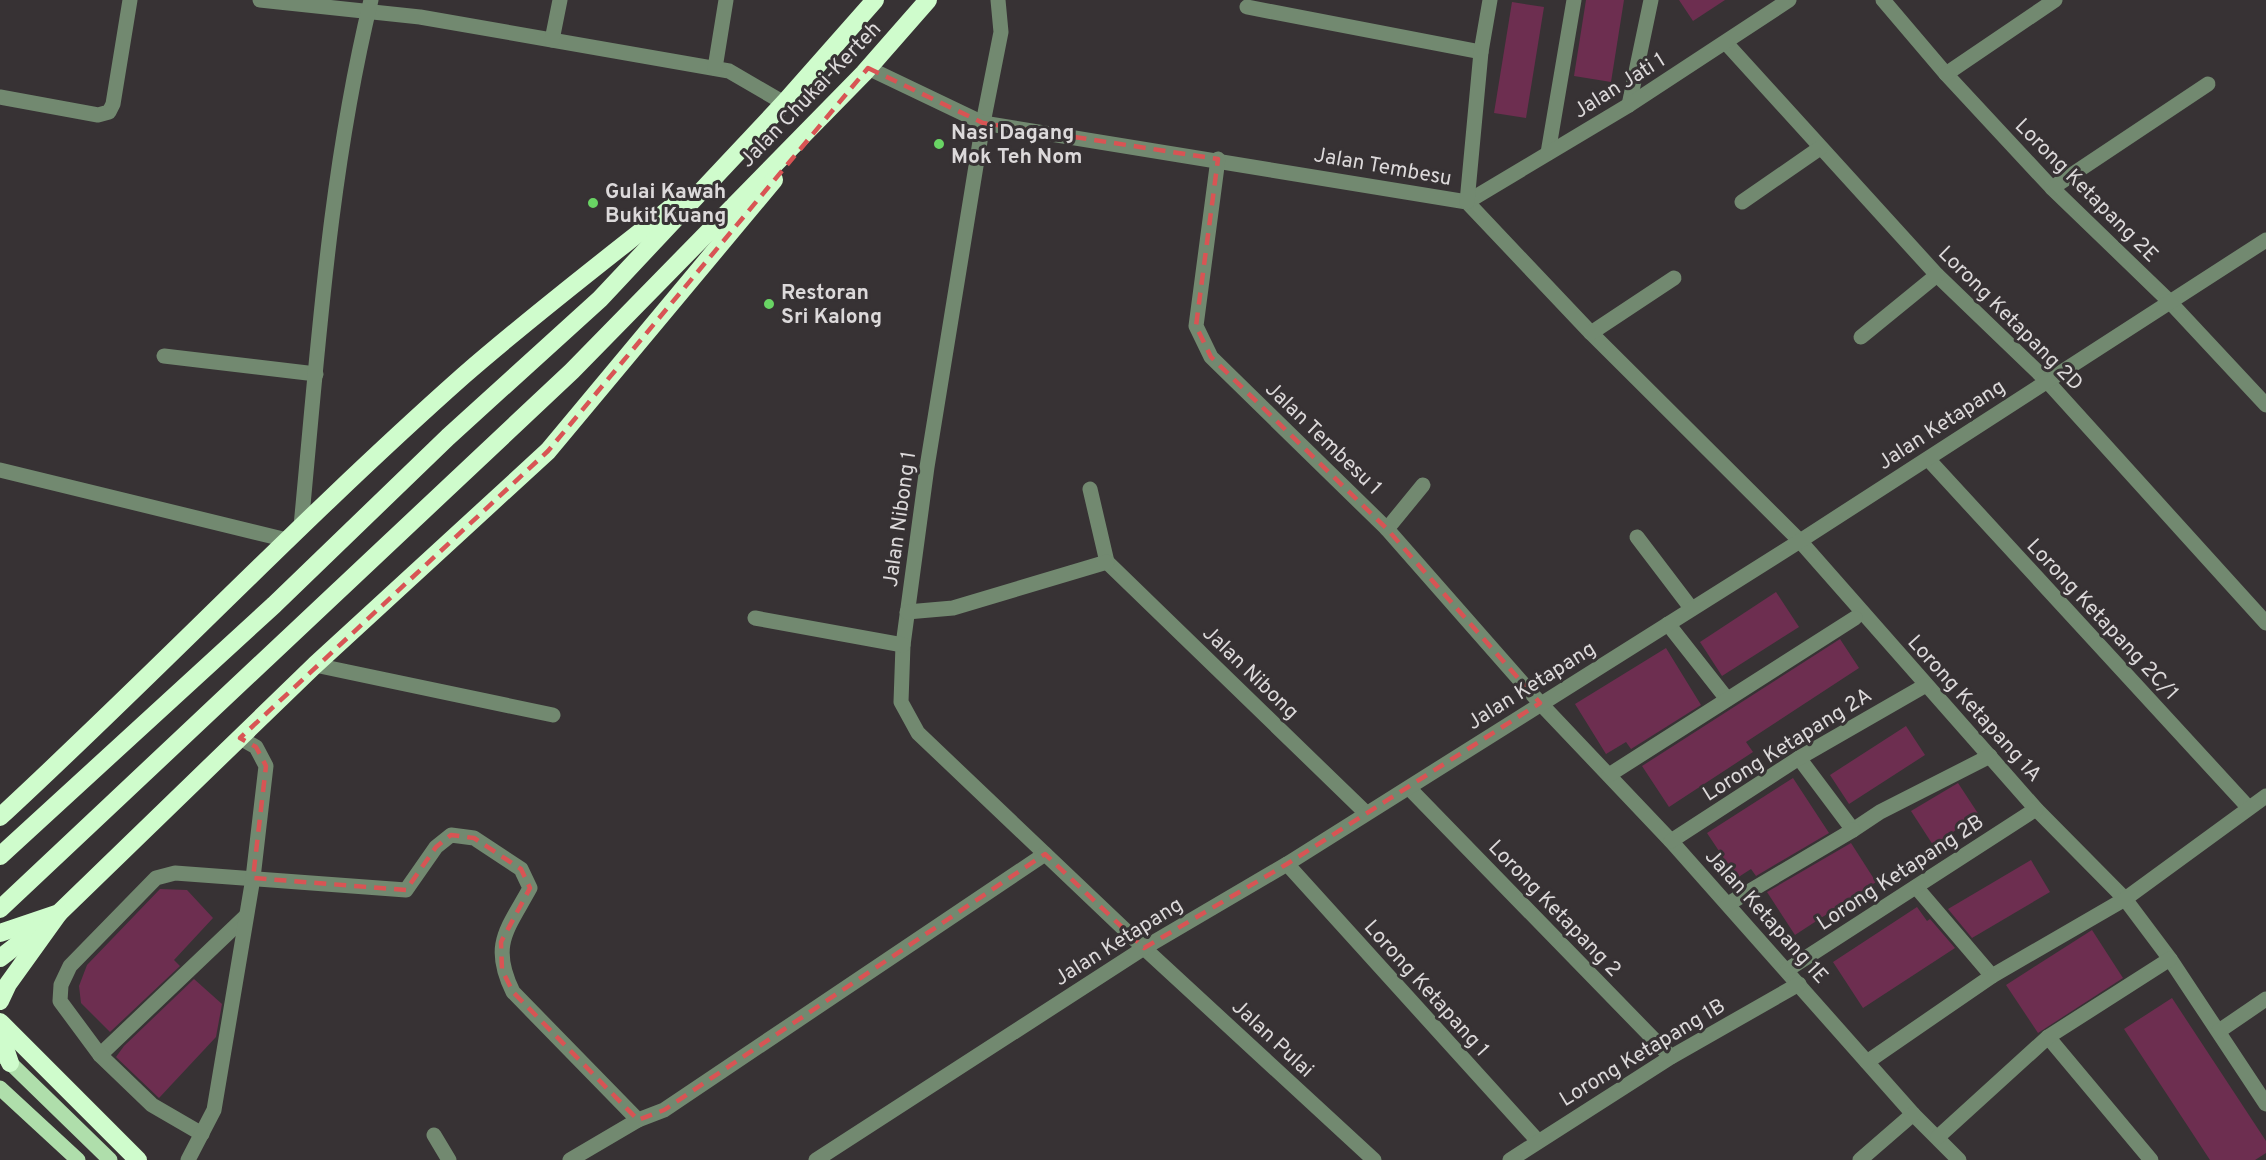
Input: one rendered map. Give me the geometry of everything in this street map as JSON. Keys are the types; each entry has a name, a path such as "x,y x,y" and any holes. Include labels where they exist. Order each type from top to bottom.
{"highway":[{"name":"Jalan Chukai-Kerteh","path":"0,856 274,605 448,437 600,299 784,103 875,0"},
{"name":"Jalan Chukai-Kerteh","path":"0,909 572,371 866,71 928,0"},
{"path":"0,958 59,913 315,664 548,451 866,71"},
{"path":"0,817 107,718 301,526 463,376 559,296 730,161"},
{"path":"0,933 59,913"},
{"path":"0,1001 8,984 59,913"},
{"path":"0,1022 138,1160"},
{"path":"0,1033 5,1058"}],"main road":[{"path":"5,1058 111,1160"},
{"path":"0,1088 78,1160"}],"street":[{"path":"0,97 98,115 109,112 113,104 130,0"},
{"path":"260,0 370,6 420,17 715,68 729,71 784,103"},
{"path":"552,40 561,0"},
{"path":"715,68 726,0"},
{"name":"Jalan Nibong 1","path":"998,0 1001,32 982,123 927,467 903,645 901,702 918,733 1144,948"},
{"path":"1467,202 1481,52 1490,0"},
{"path":"1548,153 1574,0"},
{"path":"1629,105 1651,0"},
{"name":"Jalan Jati 1","path":"1467,202 1629,105 1789,0"},
{"name":"Lorong Ketapang 2E","path":"1882,0 1946,74 2052,188 2169,302 2266,405"},
{"path":"1946,74 2055,0"},
{"path":"301,526 329,234 350,90 370,6"},
{"path":"1247,7 1481,52"},
{"name":"Lorong Ketapang 2D","path":"1726,43 1937,275 2046,380 2266,623"},
{"name":"Jalan Tembesu","path":"866,71 982,123 1218,159 1467,202 1591,333 1800,541"},
{"path":"2052,188 2208,84"},
{"path":"1742,202 1820,148"},
{"name":"Jalan Tembesu 1","path":"1218,159 1196,326 1211,357 1387,529 1540,703"},
{"name":"Jalan Ketapang","path":"816,1160 1144,948 1287,864 1800,541 2266,240"},
{"path":"1861,337 1937,275"},
{"path":"1591,333 1674,278"},
{"path":"164,356 316,374"},
{"name":"Lorong Ketapang 2C/1","path":"1928,459 2248,807"},
{"path":"0,470 287,540"},
{"path":"1387,529 1423,485"},
{"path":"907,612 953,608 1107,562 1090,489"},
{"path":"1637,537 1692,608"},
{"name":"Lorong Ketapang 1A","path":"1800,541 2036,809 2125,898 2219,1030 2266,1104"},
{"name":"Jalan Nibong","path":"1107,562 1366,813"},
{"path":"755,618 903,645"},
{"path":"1609,775 1855,618"},
{"path":"1668,624 1727,699"},
{"path":"315,664 553,715"},
{"name":"Lorong Ketapang 2A","path":"1671,841 1799,759 1926,684"},
{"name":"Jalan Ketapang 1E","path":"1540,703 1671,841 1913,1114 1959,1160"},
{"path":"188,1160 214,1110 253,878 266,766 256,747 240,738"},
{"path":"1728,904 1880,812 1990,756"},
{"path":"1799,759 1853,830"},
{"name":"Lorong Ketapang 2","path":"1408,788 1671,1057"},
{"path":"1867,1062 1992,976 2125,898 2266,796"},
{"name":"Lorong Ketapang 2B","path":"1786,970 2036,809"},
{"path":"202,1134 152,1105 100,1055 60,1001 61,985 70,966 156,878 175,873 406,890 436,847 451,835 474,838 521,869 530,888 501,942 502,970 513,992 638,1120"},
{"path":"570,1160 638,1120 664,1110 1045,854"},
{"name":"Lorong Ketapang 1","path":"1287,864 1537,1140"},
{"path":"1916,887 1992,976"},
{"path":"100,1055 246,916"},
{"name":"Jalan Pulai","path":"1144,948 1374,1160"},
{"path":"1938,1137 2048,1037 2170,959"},
{"name":"Lorong Ketapang 1B","path":"1510,1160 1537,1140 1671,1057 1799,984"},
{"path":"2219,1030 2266,999"},
{"path":"2048,1037 2151,1160"},
{"path":"1860,1160 1913,1114"},
{"path":"434,1135 449,1160"}],"highlighted area":[{"path":"868,68 983,123 1218,159 1196,326 1211,357 1387,529 1540,703 1287,864 1144,948 1045,854 664,1110 638,1120 513,992 502,970 501,942 530,888 521,869 474,838 451,835 436,847 406,890 253,878 266,766 256,747 240,738 548,451"}],"building":[{"path":"1586,0 1624,0 1611,82 1574,76"},
{"path":"1679,0 1725,0 1693,21"},
{"path":"1512,2 1544,7 1526,118 1494,113"},
{"path":"1776,592 1799,627 1722,676 1700,642"},
{"path":"1840,639 1859,668 1746,742 1753,752 1669,807 1642,766"},
{"path":"1666,648 1701,705 1631,749 1626,742 1606,754 1575,704"},
{"path":"1906,726 1925,755 1849,804 1830,775"},
{"path":"1793,778 1829,833 1756,876 1751,869 1737,878 1707,833"},
{"path":"1958,783 1979,815 1933,845 1911,811"},
{"path":"1851,843 1876,882 1795,935 1767,892"},
{"path":"2031,860 2050,892 1972,938 1948,909"},
{"path":"160,889 187,890 213,918 174,960 180,966 110,1032 81,1003 79,986 87,965"},
{"path":"1917,907 1927,921 1930,919 1955,948 1863,1008 1833,962"},
{"path":"2092,930 2123,978 2038,1033 2006,985"},
{"path":"194,979 222,1004 216,1037 159,1098 116,1057 124,1046"},
{"path":"2172,998 2266,1141 2266,1153 2255,1160 2210,1160 2124,1029"}],"place":[{"name":"Nasi Dagang Mok Teh Nom","path":"939,144"},
{"name":"Gulai Kawah Bukit Kuang","path":"593,203"},
{"name":"Restoran Sri Kalong","path":"769,304"}]}
